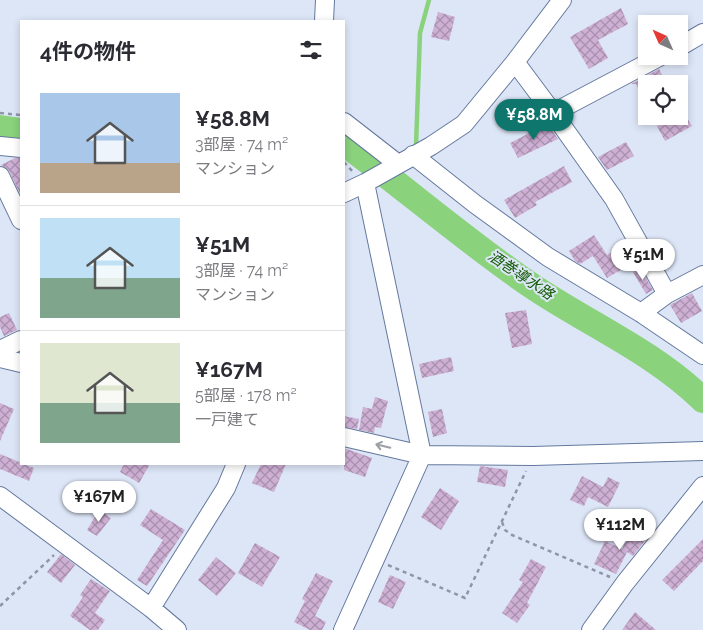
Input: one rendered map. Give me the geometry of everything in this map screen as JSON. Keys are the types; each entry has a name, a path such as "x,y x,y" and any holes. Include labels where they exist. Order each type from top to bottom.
{"street":[{"path":"324,20 325,0"},
{"path":"345,192 431,146 464,124 562,0"},
{"path":"688,42 703,34"},
{"path":"514,62 553,112 614,199 667,294"},
{"path":"553,112 644,65"},
{"path":"345,123 402,162 475,204 548,257 640,313 703,355"},
{"path":"0,146 20,148"},
{"path":"0,176 20,218"},
{"path":"343,630 422,455 368,181"},
{"path":"640,313 667,294 703,275"},
{"path":"0,350 20,340"},
{"path":"0,358 20,363"},
{"path":"345,437 422,455 533,456 703,451"},
{"path":"151,608 226,488 236,465"},
{"path":"591,630 625,583 703,486"},
{"path":"0,496 151,608 177,630"}],"path":[{"path":"0,113 20,115"},
{"path":"375,559 464,598 533,456"},
{"path":"502,522 505,530 512,535 625,583"},
{"path":"0,606 66,544"}],"building":[{"path":"621,8 628,24 598,40 608,58 589,69 570,37"},
{"path":"438,12 455,17 449,41 431,37"},
{"path":"659,69 662,75 648,75"},
{"path":"638,80 638,88 636,84 631,84"},
{"path":"688,119 692,126 665,141 657,126 688,125"},
{"path":"547,124 558,139 518,158 510,143"},
{"path":"626,142 634,156 607,170 598,157"},
{"path":"15,158 20,158 20,194 9,171 1,165"},
{"path":"564,166 572,182 535,202 537,205 515,218 504,200"},
{"path":"594,235 607,255 623,245 634,262 607,278 593,256 580,264 575,261 569,251"},
{"path":"640,268 653,290 646,294 633,272"},
{"path":"692,293 702,311 681,323 670,305"},
{"path":"526,310 532,344 512,348 505,313"},
{"path":"9,313 17,330 4,336 0,327 0,317"},
{"path":"451,357 454,371 422,378 419,364"},
{"path":"375,397 388,401 381,428 375,427 374,433 359,430 363,407 372,409"},
{"path":"0,403 14,409 0,441"},
{"path":"442,409 447,433 433,437 428,412"},
{"path":"345,416 359,419 357,429 345,427"},
{"path":"345,448 372,458 365,477 344,470"},
{"path":"0,454 20,462 20,465 34,468 29,481 0,469"},
{"path":"124,465 149,465 139,483 120,472"},
{"path":"261,465 286,465 274,492 252,483"},
{"path":"480,466 508,470 505,487 477,482"},
{"path":"582,476 603,487 608,477 620,483 608,507 588,497 584,506 570,500"},
{"path":"440,488 459,501 441,530 421,517"},
{"path":"151,509 185,530 147,586 137,580 163,540 140,525"},
{"path":"99,510 111,518 97,536 87,530"},
{"path":"633,526 648,534 633,556 627,552 616,574 594,564 605,541 622,549"},
{"path":"703,539 703,561 674,591 662,580"},
{"path":"255,543 280,557 262,587 238,573"},
{"path":"61,554 75,565 61,583 47,572"},
{"path":"216,557 236,573 217,596 198,580"},
{"path":"531,559 546,567 527,603 530,605 517,623 502,613 523,582 519,580"},
{"path":"316,573 333,581 315,616 326,622 322,630 310,630 294,622 305,601 302,599"},
{"path":"390,575 406,582 393,609 378,602"},
{"path":"91,579 110,591 95,613 105,620 98,630 90,630 70,616 83,597 80,595"},
{"path":"635,612 656,630 622,630"}],"waterway":[{"path":"419,144 416,146 420,33 429,0"},
{"name":"酒巻導水路","path":"0,128 20,131"},
{"name":"酒巻導水路","path":"345,144 505,267 551,298 641,352 684,383 703,400"}]}
